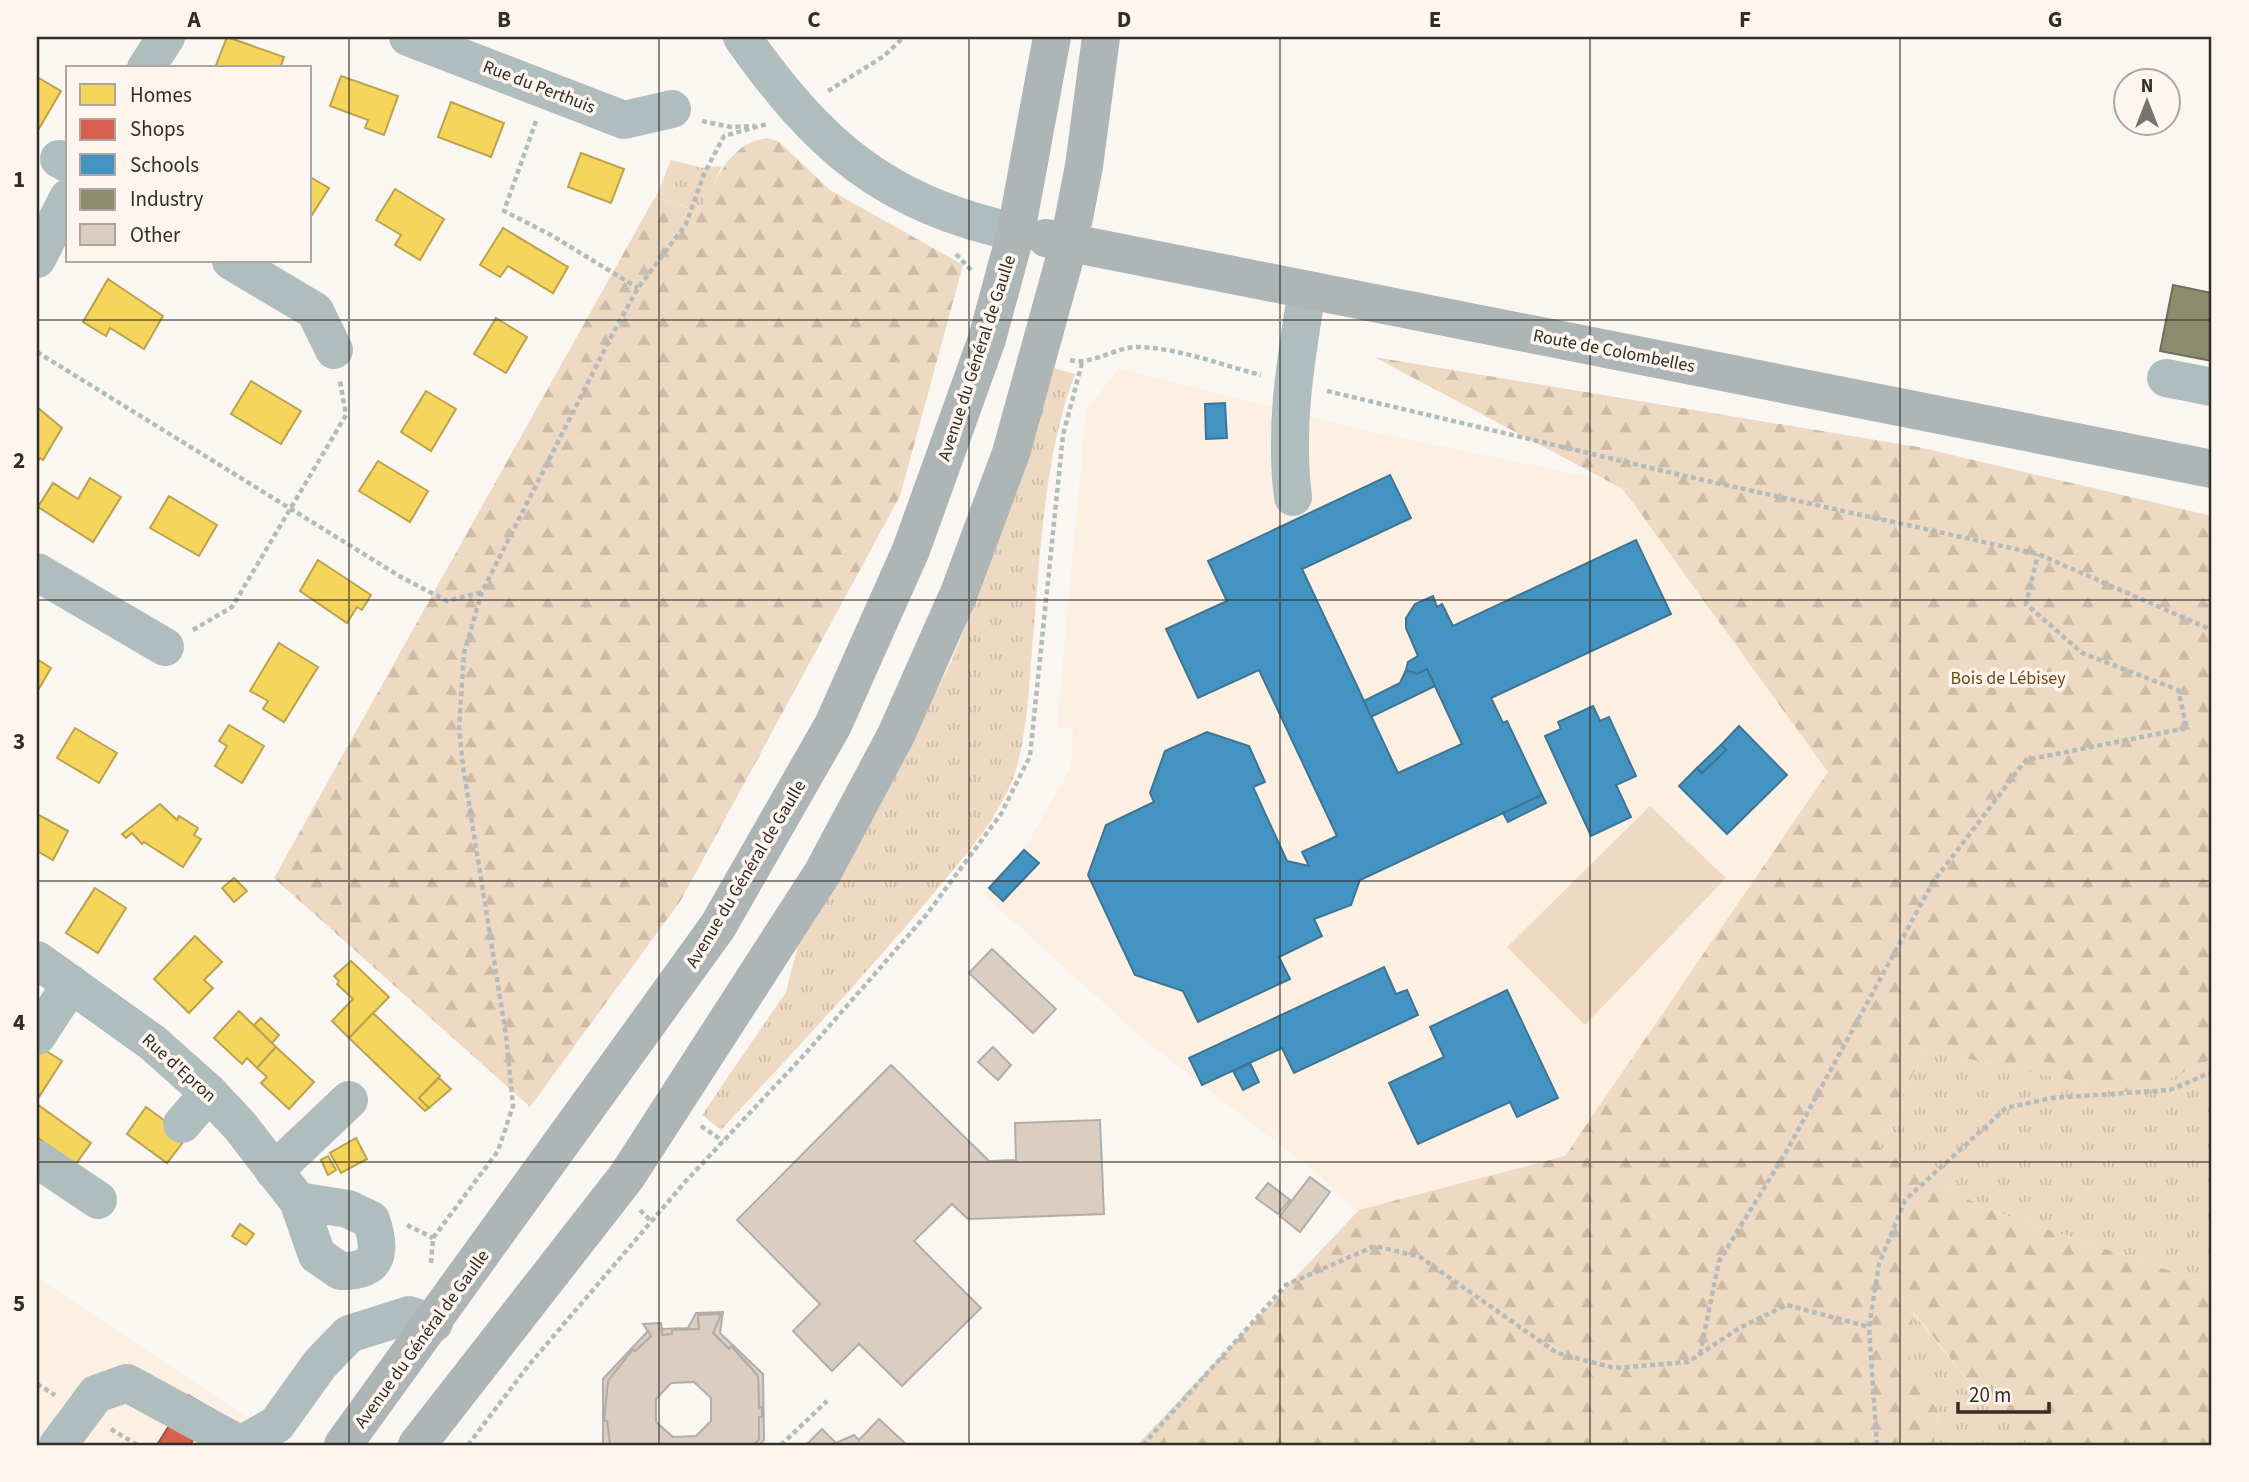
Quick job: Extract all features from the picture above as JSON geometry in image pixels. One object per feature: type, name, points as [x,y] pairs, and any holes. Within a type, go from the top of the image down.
[{"type":"main road","name":"Avenue du Général de Gaulle","points":[[343,1445],[718,926],[807,774],[849,691],[911,550],[984,350],[1016,232],[1052,37]]},
{"type":"main road","points":[[417,1445],[627,1176],[823,872],[896,735],[958,593],[1011,453],[1069,243],[1084,166],[1101,37]]},
{"type":"main road","name":"Route de Colombelles","points":[[1016,232],[2212,470]]},
{"type":"street","points":[[147,66],[166,37]]},
{"type":"street","name":"Rue du Perthuis","points":[[408,37],[624,120],[672,109]]},
{"type":"street","points":[[742,37],[796,109],[829,143],[866,172],[925,205],[979,225],[1016,232]]},
{"type":"street","points":[[37,259],[66,202]]},
{"type":"street","points":[[233,262],[315,311],[334,350]]},
{"type":"street","points":[[1293,496],[1288,459],[1292,383],[1307,290]]},
{"type":"street","points":[[2166,378],[2212,387]]},
{"type":"street","points":[[37,572],[165,647]]},
{"type":"street","name":"Rue d'Epron","points":[[37,960],[153,1043],[209,1093],[240,1126],[298,1201]]},
{"type":"street","points":[[37,1036],[71,984]]},
{"type":"street","points":[[182,1124],[209,1093]]},
{"type":"street","points":[[274,1171],[349,1100]]},
{"type":"street","points":[[37,1158],[98,1200]]},
{"type":"street","points":[[58,1445],[96,1394],[127,1383],[241,1445],[270,1438],[320,1364],[349,1334],[409,1315],[433,1323]]},
{"type":"path","points":[[822,94],[884,56],[904,37]]},
{"type":"path","points":[[547,91],[504,211],[551,235],[638,288]]},
{"type":"path","points":[[672,109],[709,124],[731,127],[765,125]]},
{"type":"path","points":[[453,1212],[498,1151],[513,1106],[506,1035],[476,858],[459,728],[464,653],[482,592],[638,288],[686,224],[704,174],[724,136],[771,122]]},
{"type":"path","points":[[468,1445],[528,1366],[652,1222],[928,914],[1001,814],[1030,756],[1063,435],[1082,363],[1115,349],[1137,347],[1168,350],[1292,383],[1685,476],[2038,554],[2212,630]]},
{"type":"path","points":[[165,647],[232,607],[346,415],[334,350]]},
{"type":"path","points":[[37,352],[293,508],[401,578],[447,601],[482,592]]},
{"type":"path","points":[[1700,1354],[1719,1261],[1786,1154],[1933,882],[2026,760],[2187,728],[2178,690],[2082,653],[2026,604],[2038,554]]},
{"type":"path","points":[[1878,1445],[1869,1327],[1879,1264],[1905,1200],[2006,1108],[2052,1098],[2170,1090],[2212,1072]]},
{"type":"path","points":[[698,1124],[723,1141]]},
{"type":"path","points":[[637,1208],[652,1222]]},
{"type":"path","points":[[1143,1445],[1286,1284],[1375,1246],[1420,1256],[1557,1353],[1614,1368],[1688,1362],[1741,1327],[1787,1306],[1869,1327]]},
{"type":"path","points":[[781,1445],[827,1401]]},
{"type":"shaded area","points":[[1119,368],[1368,431],[1913,544],[1998,571],[1521,1372],[1319,1175],[1149,1044],[983,894],[1024,850],[1071,767],[1073,729],[1057,727],[1086,411]]},
{"type":"shaded area","points":[[37,1277],[259,1425],[297,1445],[37,1445]]},
{"type":"green space","points":[[768,138],[779,142],[830,190],[963,265],[900,496],[681,900],[530,1107],[274,878],[655,197],[700,212],[718,176],[734,155],[755,141]]},
{"type":"green space","points":[[671,160],[703,168],[722,166],[701,212],[656,197]]},
{"type":"green space","name":"Bois de Lébisey","points":[[1374,357],[1918,447],[2212,516],[2212,1059],[2137,1094],[1925,1050],[1878,1146],[1982,1207],[2212,1285],[2212,1445],[2045,1445],[1993,1411],[1913,1312],[1910,1365],[1938,1412],[1934,1445],[1137,1445],[1359,1210],[1565,1156],[1828,772],[1623,489]]},
{"type":"green space","points":[[1054,368],[1075,374],[1064,406],[1049,475],[1029,694],[1020,752],[1011,783],[982,834],[908,924],[721,1130],[702,1115],[786,992],[798,945],[845,871],[953,658],[1025,469]]},
{"type":"green space","points":[[1650,806],[1726,878],[1585,1025],[1507,947]]},
{"type":"green space","points":[[1925,1050],[2137,1094],[2212,1059],[2212,1285],[1982,1207],[1878,1146]]},
{"type":"green space","points":[[1912,1312],[1993,1411],[2045,1445],[1934,1445],[1938,1412],[1910,1365]]},
{"type":"building: Homes","points":[[227,37],[284,57],[281,66],[216,66]]},
{"type":"building: Homes","points":[[341,76],[398,96],[384,135],[365,128],[368,120],[330,106]]},
{"type":"building: Homes","points":[[37,77],[61,91],[37,132]]},
{"type":"building: Homes","points":[[451,102],[504,123],[491,157],[438,137]]},
{"type":"building: Homes","points":[[581,153],[624,169],[611,203],[568,187]]},
{"type":"building: Homes","points":[[312,178],[329,188],[312,215]]},
{"type":"building: Homes","points":[[395,189],[444,219],[420,260],[395,245],[401,235],[376,220]]},
{"type":"building: Homes","points":[[503,228],[568,267],[553,293],[508,266],[500,277],[480,265]]},
{"type":"building: Homes","points":[[108,279],[163,316],[144,349],[110,328],[106,336],[83,322]]},
{"type":"building: Homes","points":[[496,318],[527,337],[506,373],[474,354]]},
{"type":"building: Homes","points":[[251,381],[301,411],[281,444],[231,414]]},
{"type":"building: Homes","points":[[426,391],[456,409],[431,451],[401,432]]},
{"type":"building: Homes","points":[[37,407],[62,428],[43,460],[40,458],[37,463]]},
{"type":"building: Homes","points":[[378,461],[428,491],[410,522],[359,491]]},
{"type":"building: Homes","points":[[90,478],[121,497],[93,542],[38,507],[53,483],[78,499]]},
{"type":"building: Homes","points":[[169,496],[217,525],[199,556],[150,528]]},
{"type":"building: Homes","points":[[318,560],[371,595],[362,610],[357,607],[347,623],[300,591]]},
{"type":"building: Homes","points":[[279,643],[318,667],[284,722],[263,709],[268,701],[250,691]]},
{"type":"building: Homes","points":[[37,659],[51,668],[37,692]]},
{"type":"building: Homes","points":[[229,725],[264,746],[242,783],[215,766],[227,746],[219,741]]},
{"type":"building: Homes","points":[[75,728],[117,753],[99,783],[57,758]]},
{"type":"building: Homes","points":[[160,804],[177,820],[179,816],[198,828],[194,835],[201,839],[183,867],[144,842],[142,844],[132,833],[126,838],[122,834]]},
{"type":"building: Homes","points":[[37,814],[68,831],[53,860],[37,851]]},
{"type":"building: Homes","points":[[234,878],[247,891],[234,902],[222,888]]},
{"type":"building: Homes","points":[[95,888],[126,908],[98,953],[66,933]]},
{"type":"building: Homes","points":[[195,936],[222,962],[204,980],[213,988],[189,1013],[154,979]]},
{"type":"building: Homes","points":[[351,961],[389,997],[349,1038],[332,1021],[353,999],[337,984],[339,981],[334,976]]},
{"type":"building: Homes","points":[[239,1011],[276,1047],[257,1068],[247,1058],[242,1064],[214,1038]]},
{"type":"building: Homes","points":[[373,1013],[440,1076],[419,1098],[429,1108],[425,1111],[349,1038]]},
{"type":"building: Homes","points":[[261,1018],[279,1035],[272,1043],[254,1025]]},
{"type":"building: Homes","points":[[40,1047],[62,1061],[37,1100],[37,1051]]},
{"type":"building: Homes","points":[[276,1047],[314,1082],[289,1109],[261,1083],[267,1077],[257,1068]]},
{"type":"building: Homes","points":[[439,1078],[451,1089],[429,1108],[419,1098]]},
{"type":"building: Homes","points":[[37,1104],[91,1143],[75,1165],[37,1137]]},
{"type":"building: Homes","points":[[146,1107],[187,1137],[167,1163],[127,1134]]},
{"type":"building: Homes","points":[[356,1138],[367,1159],[341,1173],[330,1153]]},
{"type":"building: Homes","points":[[328,1156],[336,1170],[328,1175],[321,1160]]},
{"type":"building: Homes","points":[[240,1224],[254,1234],[246,1245],[232,1236]]},
{"type":"building: Shops","points":[[188,1395],[212,1409],[190,1445],[157,1445]]},
{"type":"building: Schools","points":[[1225,403],[1227,438],[1206,439],[1205,404]]},
{"type":"building: Schools","points":[[1390,475],[1411,518],[1302,569],[1398,773],[1462,744],[1427,669],[1417,674],[1406,670],[1408,662],[1418,656],[1406,628],[1406,618],[1415,604],[1433,596],[1437,607],[1442,604],[1453,626],[1636,540],[1671,614],[1491,698],[1503,723],[1507,721],[1542,795],[1360,880],[1351,905],[1314,919],[1322,936],[1279,957],[1290,979],[1198,1022],[1183,991],[1135,975],[1088,875],[1106,825],[1154,802],[1150,793],[1165,751],[1207,732],[1249,746],[1265,782],[1253,787],[1287,861],[1309,866],[1302,852],[1337,836],[1259,670],[1198,698],[1166,629],[1227,601],[1208,561]]},
{"type":"building: Schools","points":[[1427,669],[1435,686],[1371,717],[1364,701],[1400,683],[1406,670],[1417,674]]},
{"type":"building: Schools","points":[[1593,706],[1600,721],[1609,717],[1636,776],[1616,785],[1631,817],[1591,836],[1545,736],[1561,729],[1558,722]]},
{"type":"building: Schools","points":[[1739,726],[1787,775],[1727,834],[1679,786],[1697,768],[1702,773],[1726,750],[1721,745]]},
{"type":"building: Schools","points":[[1721,745],[1726,750],[1702,773],[1697,768]]},
{"type":"building: Schools","points":[[1542,795],[1546,803],[1508,822],[1503,813]]},
{"type":"building: Schools","points":[[1024,850],[1039,863],[1003,901],[989,888]]},
{"type":"building: Schools","points":[[1384,967],[1396,994],[1407,990],[1418,1015],[1294,1073],[1282,1048],[1202,1085],[1189,1058]]},
{"type":"building: Schools","points":[[1507,990],[1558,1098],[1517,1117],[1510,1102],[1418,1144],[1389,1083],[1444,1057],[1430,1027]]},
{"type":"building: Schools","points":[[1250,1063],[1259,1082],[1243,1090],[1233,1071]]},
{"type":"building: Industry","points":[[2173,285],[2212,293],[2212,361],[2160,351]]},
{"type":"building: Other","points":[[992,949],[1056,1009],[1033,1033],[969,973]]},
{"type":"building: Other","points":[[993,1047],[1011,1065],[998,1080],[978,1062]]},
{"type":"building: Other","points":[[891,1065],[989,1161],[1016,1160],[1015,1123],[1100,1120],[1104,1214],[968,1219],[952,1204],[914,1241],[981,1308],[902,1386],[859,1344],[832,1371],[793,1331],[820,1304],[737,1220]]},
{"type":"building: Other","points":[[1310,1177],[1330,1192],[1300,1232],[1280,1216]]},
{"type":"building: Other","points":[[1268,1183],[1290,1200],[1278,1214],[1256,1198]]},
{"type":"building: Other","points":[[723,1312],[720,1333],[763,1374],[764,1440],[760,1445],[753,1445],[759,1439],[759,1417],[762,1417],[762,1407],[759,1408],[758,1376],[731,1346],[729,1349],[713,1333],[721,1314],[698,1315],[699,1329],[672,1330],[672,1334],[662,1335],[662,1329],[688,1328],[696,1313]]},
{"type":"building: Other","points":[[721,1314],[713,1333],[729,1349],[731,1346],[758,1376],[759,1408],[762,1407],[759,1439],[753,1445],[610,1445],[607,1421],[604,1421],[608,1381],[633,1349],[635,1351],[651,1336],[643,1324],[661,1323],[662,1335],[672,1334],[672,1330],[699,1329],[698,1315]],"holes":[[[694,1382],[711,1398],[711,1421],[696,1436],[673,1437],[656,1422],[656,1399],[671,1383]]]},
{"type":"building: Other","points":[[648,1331],[651,1336],[635,1351],[633,1349],[608,1381],[604,1421],[607,1421],[610,1445],[603,1445],[603,1379]]},
{"type":"building: Other","points":[[879,1419],[907,1445],[806,1445],[822,1429],[836,1443],[854,1435],[859,1440]]}]
